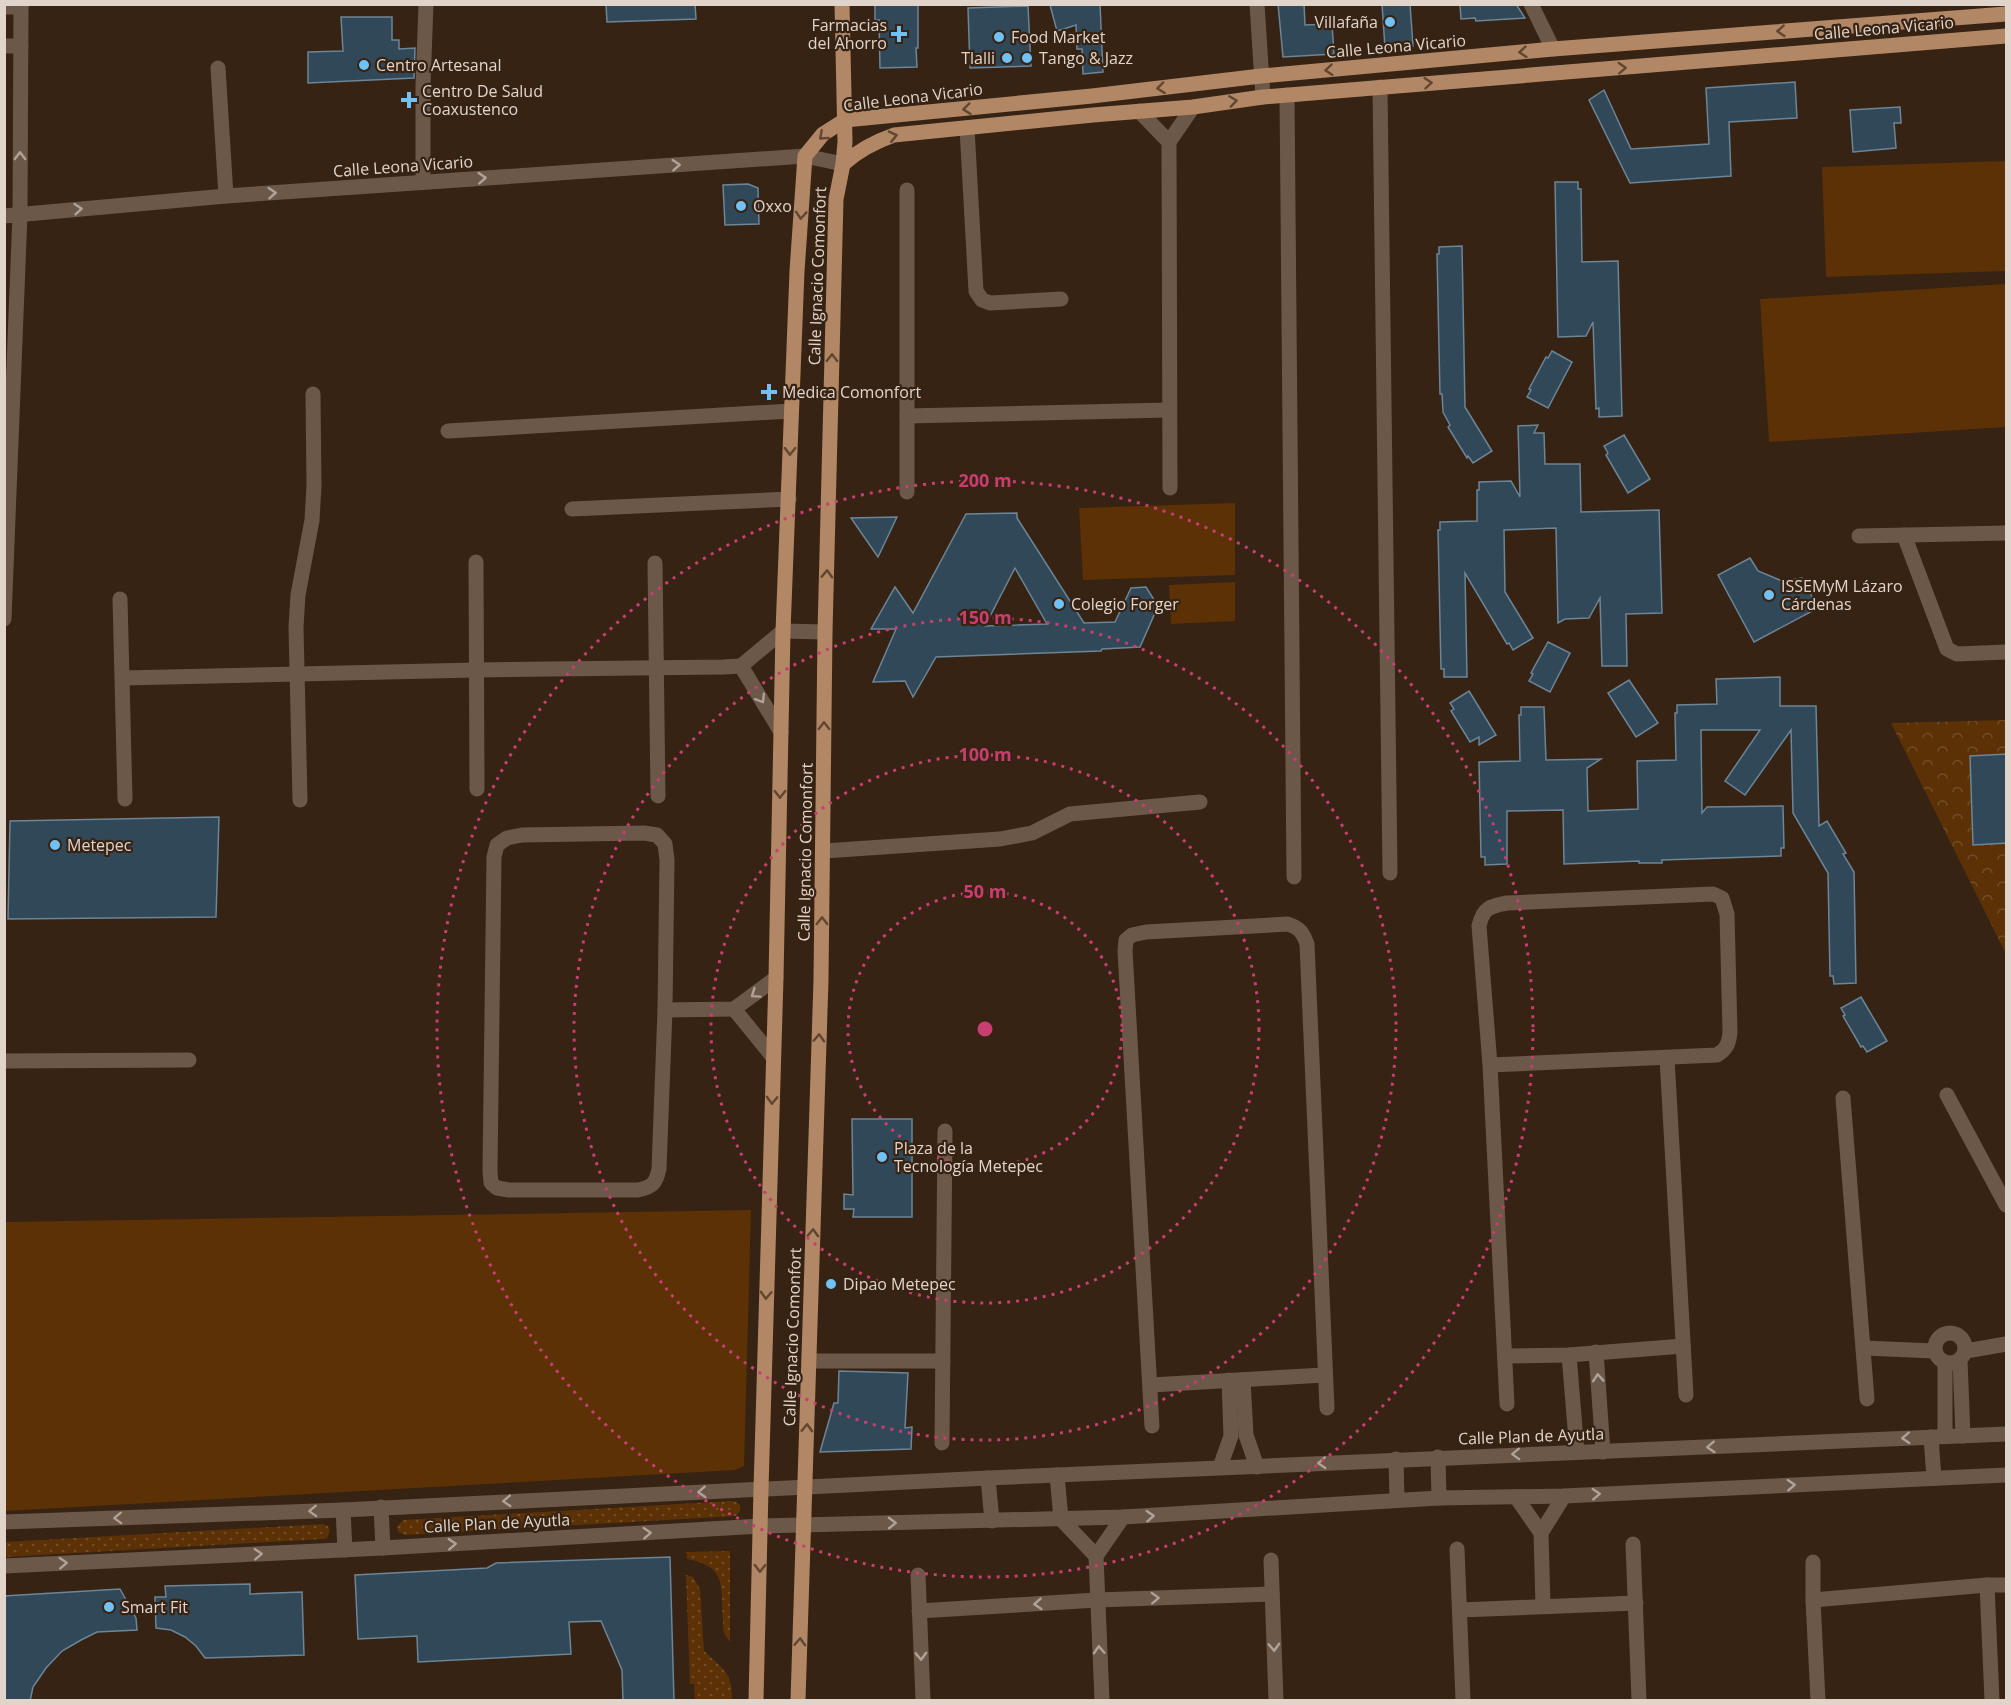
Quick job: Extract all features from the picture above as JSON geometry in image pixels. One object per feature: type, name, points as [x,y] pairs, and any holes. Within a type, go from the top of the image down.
[{"type":"main road","name":"Calle Ignacio Comonfort","points":[[798,1701],[824,852],[825,632],[836,199],[843,164],[845,120],[842,4]]},
{"type":"main road","name":"Calle Leona Vicario","points":[[805,156],[823,134],[845,120],[1092,96],[1261,76],[1553,49],[2007,14]]},
{"type":"main road","points":[[1742,33],[1743,58]]},
{"type":"main road","name":"Calle Leona Vicario","points":[[843,164],[872,142],[894,135],[1193,107],[1263,97],[2007,36]]},
{"type":"main road","points":[[1092,96],[1093,115]]},
{"type":"main road","name":"Calle Ignacio Comonfort","points":[[756,1701],[783,631],[797,271],[805,156]]},
{"type":"street","points":[[423,183],[426,4]]},
{"type":"street","points":[[1257,4],[1263,97]]},
{"type":"street","points":[[1531,4],[1553,49]]},
{"type":"street","points":[[4,7],[21,6],[12,215],[4,619]]},
{"type":"street","points":[[4,46],[21,46]]},
{"type":"street","points":[[218,68],[226,196]]},
{"type":"street","points":[[1380,87],[1390,873]]},
{"type":"street","points":[[1287,95],[1294,877]]},
{"type":"street","points":[[1170,488],[1169,142],[1193,107]]},
{"type":"street","points":[[1139,111],[1169,142]]},
{"type":"street","points":[[967,128],[976,291],[981,300],[990,303],[1060,299]]},
{"type":"street","name":"Calle Leona Vicario","points":[[12,215],[226,196],[805,156],[843,164]]},
{"type":"street","points":[[906,492],[907,190]]},
{"type":"street","points":[[300,800],[295,674],[296,627],[298,595],[312,520],[313,394]]},
{"type":"street","points":[[907,416],[1169,410]]},
{"type":"street","points":[[448,430],[791,411]]},
{"type":"street","points":[[572,509],[789,499]]},
{"type":"street","points":[[1859,536],[2007,533]]},
{"type":"street","points":[[1904,535],[1947,649],[1957,654],[2007,652]]},
{"type":"street","points":[[476,562],[477,789]]},
{"type":"street","points":[[655,563],[658,796]]},
{"type":"street","points":[[120,599],[126,799]]},
{"type":"street","points":[[123,678],[741,666],[783,631],[825,632]]},
{"type":"street","points":[[741,666],[781,732]]},
{"type":"street","points":[[824,852],[1000,839],[1032,833],[1071,814],[1200,802]]},
{"type":"street","points":[[644,833],[657,835],[665,844],[667,860],[665,1010],[659,1169],[656,1181],[651,1188],[638,1190],[509,1190],[497,1188],[491,1183],[494,857],[497,845],[507,838],[522,835],[644,833]]},
{"type":"street","points":[[1490,1065],[1717,1056],[1724,1051],[1730,1032],[1727,914],[1722,898],[1713,894],[1507,903],[1491,906],[1482,914],[1479,926],[1490,1065],[1507,1404]]},
{"type":"street","points":[[1152,1426],[1126,963],[1126,940],[1132,935],[1146,932],[1288,924],[1298,927],[1304,934],[1307,944],[1327,1408]]},
{"type":"street","points":[[665,1010],[734,1009],[776,978]]},
{"type":"street","points":[[734,1009],[773,1057]]},
{"type":"street","points":[[1667,1058],[1686,1395]]},
{"type":"street","points":[[4,1061],[189,1060]]},
{"type":"street","points":[[1947,1095],[2007,1205]]},
{"type":"street","points":[[1843,1098],[1867,1399]]},
{"type":"street","points":[[942,1443],[945,1131]]},
{"type":"street","points":[[1864,1348],[1951,1356],[2007,1344]]},
{"type":"street","points":[[1506,1356],[1569,1355],[1683,1346]]},
{"type":"street","points":[[1596,1352],[1602,1452]]},
{"type":"street","points":[[1569,1355],[1577,1452]]},
{"type":"street","points":[[1951,1356],[1963,1436]]},
{"type":"street","points":[[1934,1478],[1938,1436],[1951,1356]]},
{"type":"street","points":[[809,1361],[943,1360]]},
{"type":"street","points":[[1150,1385],[1324,1375]]},
{"type":"street","points":[[1236,1380],[1238,1435],[1257,1467]]},
{"type":"street","name":"Calle Plan de Ayutla","points":[[4,1522],[343,1510],[1438,1457],[2007,1434]]},
{"type":"street","points":[[1220,1467],[1238,1435]]},
{"type":"street","name":"Calle Plan de Ayutla","points":[[1438,1457],[1439,1498]]},
{"type":"street","points":[[1396,1459],[1396,1500]]},
{"type":"street","points":[[1057,1475],[1061,1519],[1096,1556]]},
{"type":"street","name":"Calle Plan de Ayutla","points":[[4,1566],[383,1548],[761,1526],[1123,1517],[1396,1500],[1564,1496],[2007,1475]]},
{"type":"street","points":[[988,1478],[992,1521]]},
{"type":"street","points":[[1541,1533],[1564,1496]]},
{"type":"street","points":[[1516,1497],[1541,1533],[1543,1606]]},
{"type":"street","points":[[381,1507],[383,1548]]},
{"type":"street","points":[[343,1510],[345,1550]]},
{"type":"street","points":[[1102,1701],[1096,1556],[1123,1517]]},
{"type":"street","points":[[1633,1544],[1639,1701]]},
{"type":"street","points":[[1457,1549],[1463,1701]]},
{"type":"street","points":[[1271,1560],[1276,1701]]},
{"type":"street","points":[[1813,1562],[1818,1701]]},
{"type":"street","points":[[918,1575],[923,1701]]},
{"type":"street","points":[[1987,1585],[1992,1701]]},
{"type":"street","points":[[1813,1600],[2007,1585]]},
{"type":"street","points":[[919,1611],[1097,1600],[1272,1594]]},
{"type":"street","points":[[1460,1610],[1636,1603]]},
{"type":"green space","points":[[2006,161],[2006,271],[1826,277],[1822,167]]},
{"type":"green space","points":[[2006,284],[2006,427],[1769,442],[1760,299]]},
{"type":"green space","points":[[1235,503],[1235,575],[1083,580],[1079,508]]},
{"type":"green space","points":[[1235,582],[1235,621],[1171,624],[1169,585]]},
{"type":"green space","points":[[2006,720],[2006,954],[1891,723]]},
{"type":"green space","points":[[751,1210],[744,1466],[735,1470],[5,1511],[5,1222]]},
{"type":"green space","points":[[731,1501],[740,1505],[740,1511],[736,1516],[405,1535],[398,1532],[397,1527],[403,1520]]},
{"type":"green space","points":[[323,1524],[328,1526],[330,1531],[327,1538],[323,1539],[5,1557],[5,1542]]},
{"type":"green space","points":[[730,1551],[730,1641],[723,1629],[719,1579],[709,1567],[687,1559],[686,1552]]},
{"type":"green space","points":[[686,1575],[693,1577],[700,1589],[704,1651],[728,1677],[731,1683],[732,1700],[695,1700],[694,1684],[690,1684]]},
{"type":"building","points":[[606,4],[695,4],[696,19],[607,22]]},
{"type":"building","name":"Farmacias del Ahorro","points":[[875,4],[918,4],[917,67],[880,68],[879,20],[875,20]]},
{"type":"building","points":[[1100,4],[1103,72],[1083,74],[1082,49],[1077,49],[1076,25],[1057,31],[1050,5]]},
{"type":"building","points":[[1278,4],[1304,4],[1305,25],[1332,24],[1334,54],[1283,57]]},
{"type":"building","points":[[1382,4],[1410,4],[1413,46],[1385,48]]},
{"type":"building","points":[[1460,4],[1516,4],[1525,18],[1476,21],[1475,18],[1461,19]]},
{"type":"building","name":"Food Market","points":[[1028,6],[1031,66],[970,68],[968,8]]},
{"type":"building","name":"Centro Artesanal","points":[[341,17],[392,17],[392,40],[399,40],[399,49],[415,48],[414,78],[308,83],[308,52],[343,51]]},
{"type":"building","points":[[1795,82],[1797,118],[1729,122],[1731,176],[1630,183],[1589,100],[1604,90],[1631,149],[1709,144],[1706,88]]},
{"type":"building","points":[[1900,107],[1901,123],[1894,123],[1896,148],[1853,152],[1850,110]]},
{"type":"building","points":[[1555,182],[1578,182],[1578,189],[1581,189],[1582,262],[1618,261],[1622,416],[1599,417],[1599,408],[1596,409],[1593,322],[1586,336],[1558,337]]},
{"type":"building","name":"Oxxo","points":[[748,184],[758,188],[759,224],[725,225],[723,185]]},
{"type":"building","points":[[1462,246],[1465,407],[1492,451],[1473,463],[1468,456],[1467,458],[1448,427],[1450,425],[1443,412],[1442,394],[1440,394],[1437,254],[1439,254],[1439,247]]},
{"type":"building","points":[[1552,351],[1572,362],[1548,408],[1527,397],[1546,357],[1548,358]]},
{"type":"building","points":[[1538,425],[1534,433],[1544,433],[1545,464],[1580,464],[1581,512],[1659,510],[1662,613],[1626,614],[1627,666],[1602,666],[1600,598],[1589,618],[1565,619],[1558,623],[1556,528],[1504,530],[1505,592],[1533,638],[1513,650],[1509,643],[1507,644],[1465,573],[1467,677],[1444,677],[1444,669],[1441,669],[1438,530],[1440,530],[1440,522],[1477,521],[1479,482],[1511,481],[1520,497],[1518,426]]},
{"type":"building","points":[[1624,435],[1650,479],[1628,493],[1606,455],[1608,453],[1604,446]]},
{"type":"building","points":[[1017,513],[1017,518],[1084,623],[1115,622],[1131,588],[1146,587],[1158,606],[1140,647],[1102,649],[1101,651],[936,657],[913,697],[905,681],[873,682],[896,629],[871,629],[895,587],[913,613],[966,514]],"holes":[[[1015,568],[1047,624],[985,626]]]},
{"type":"building","points":[[897,517],[878,557],[851,518]]},
{"type":"building","name":"ISSEMyM Lázaro Cárdenas","points":[[1750,558],[1758,571],[1782,581],[1802,578],[1818,608],[1754,642],[1718,575]]},
{"type":"building","points":[[1548,642],[1570,653],[1550,692],[1529,681]]},
{"type":"building","points":[[1780,677],[1780,706],[1816,706],[1819,826],[1827,821],[1846,853],[1843,854],[1854,872],[1856,983],[1834,984],[1833,976],[1830,976],[1828,873],[1793,813],[1791,730],[1745,795],[1725,781],[1760,730],[1701,730],[1702,813],[1707,807],[1783,806],[1784,848],[1781,848],[1781,856],[1662,860],[1662,863],[1639,863],[1639,861],[1564,864],[1563,810],[1507,811],[1507,864],[1485,865],[1485,857],[1481,857],[1479,762],[1520,761],[1519,715],[1521,715],[1521,707],[1544,707],[1546,760],[1601,759],[1587,768],[1588,811],[1638,809],[1637,761],[1676,760],[1675,713],[1677,713],[1677,705],[1717,704],[1716,679]]},
{"type":"building","points":[[1629,680],[1658,723],[1636,737],[1608,693]]},
{"type":"building","points":[[1469,691],[1496,735],[1479,745],[1479,737],[1470,742],[1451,711],[1454,709],[1450,703]]},
{"type":"building","points":[[2007,754],[2007,843],[1973,845],[1970,756]]},
{"type":"building","points":[[219,817],[216,917],[8,919],[10,821]]},
{"type":"building","points":[[1861,997],[1887,1041],[1867,1052],[1863,1046],[1861,1047],[1843,1016],[1845,1015],[1841,1008]]},
{"type":"building","name":"Plaza de la Tecnología Metepec","points":[[852,1119],[912,1119],[912,1217],[853,1217],[854,1209],[844,1209],[844,1194],[853,1195]]},
{"type":"building","points":[[839,1371],[908,1373],[905,1428],[912,1427],[911,1449],[820,1452],[834,1403],[838,1403]]},
{"type":"building","points":[[670,1557],[674,1701],[623,1701],[622,1670],[601,1621],[569,1622],[571,1654],[418,1662],[417,1636],[358,1639],[355,1575],[487,1568],[496,1563]]},
{"type":"building","points":[[250,1584],[250,1594],[302,1592],[304,1655],[205,1658],[185,1637],[171,1630],[156,1628],[155,1597],[166,1597],[165,1586]]},
{"type":"building","points":[[120,1589],[136,1618],[137,1630],[97,1632],[81,1640],[62,1651],[46,1668],[33,1687],[30,1701],[4,1701],[4,1596]]},
{"type":"place","name":"Villafaña","points":[[1390,22]]},
{"type":"place","name":"Farmacias del Ahorro","points":[[899,34]]},
{"type":"place","name":"Food Market","points":[[999,37]]},
{"type":"place","name":"Tlalli","points":[[1007,58]]},
{"type":"place","name":"Tango & Jazz","points":[[1027,58]]},
{"type":"place","name":"Centro Artesanal","points":[[364,65]]},
{"type":"place","name":"Centro De Salud Coaxustenco","points":[[409,100]]},
{"type":"place","name":"Oxxo","points":[[741,206]]},
{"type":"place","name":"Medica Comonfort","points":[[769,392]]},
{"type":"place","name":"ISSEMyM Lázaro Cárdenas","points":[[1769,595]]},
{"type":"place","name":"Colegio Forger","points":[[1059,604]]},
{"type":"place","name":"Metepec","points":[[55,845]]},
{"type":"place","name":"Plaza de la Tecnología Metepec","points":[[882,1157]]},
{"type":"place","name":"Dipao Metepec","points":[[831,1284]]},
{"type":"place","name":"Smart Fit","points":[[109,1607]]}]
